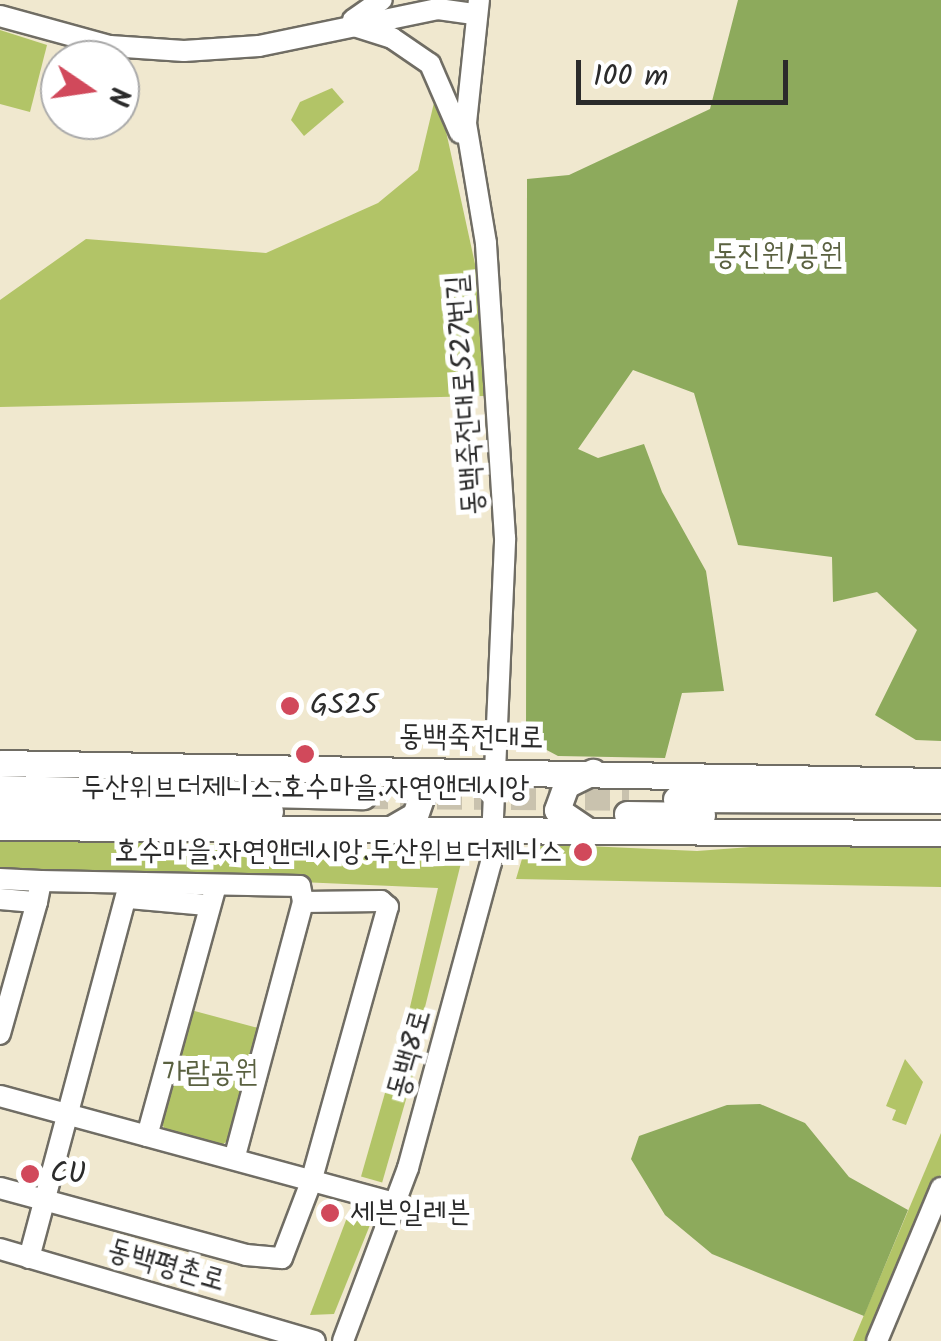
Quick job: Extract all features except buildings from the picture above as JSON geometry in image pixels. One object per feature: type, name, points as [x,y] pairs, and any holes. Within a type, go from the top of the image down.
[{"type":"main road","name":"동백죽전대로","points":[[0,764],[495,774],[597,770],[941,781]]},
{"type":"main road","points":[[383,769],[422,795],[415,815],[389,830]]},
{"type":"main road","points":[[594,833],[559,817],[557,810],[566,786],[597,770]]},
{"type":"main road","points":[[0,788],[362,804],[0,806]]},
{"type":"main road","points":[[941,800],[628,806],[941,818]]},
{"type":"main road","points":[[0,827],[941,833]]},
{"type":"street","points":[[348,24],[382,0]]},
{"type":"street","name":"동백죽전대로527번길","points":[[0,16],[110,46],[184,51],[260,46],[348,24],[438,8],[476,7],[470,169],[486,244],[505,538],[495,774]]},
{"type":"street","points":[[348,24],[392,38],[430,64],[452,101],[470,169]]},
{"type":"street","name":"동백8로","points":[[343,1341],[396,1204],[472,948],[494,832],[495,774]]},
{"type":"street","points":[[0,879],[39,892]]},
{"type":"street","points":[[147,1136],[216,885]]},
{"type":"street","points":[[0,899],[39,892],[300,886],[303,902],[234,1159]]},
{"type":"street","points":[[129,891],[208,905]]},
{"type":"street","points":[[29,1258],[71,1116],[129,891]]},
{"type":"street","points":[[0,1034],[39,892]]},
{"type":"street","points":[[0,1188],[268,1260],[282,1258],[311,1182],[388,907],[381,900],[303,902]]},
{"type":"street","points":[[0,1096],[396,1204]]},
{"type":"street","points":[[877,1341],[941,1188]]},
{"type":"street","name":"동백평촌로","points":[[0,1249],[315,1341]]},
{"type":"green space","name":"동진원1공원","points":[[738,0],[941,0],[941,741],[916,740],[875,715],[917,630],[877,592],[833,602],[832,557],[738,545],[694,393],[633,370],[578,449],[598,458],[644,444],[662,492],[706,571],[724,691],[682,693],[665,758],[558,756],[526,739],[527,179],[569,175],[710,109]]},
{"type":"green space","points":[[0,30],[40,43],[40,73],[30,112],[0,104]]},
{"type":"green space","points":[[332,88],[344,102],[304,136],[291,120],[300,102]]},
{"type":"green space","points":[[437,90],[477,273],[484,396],[0,407],[0,300],[86,239],[266,253],[378,203],[418,170]]},
{"type":"green space","points":[[0,838],[452,851],[461,863],[412,1059],[398,1058],[438,888],[0,869]]},
{"type":"green space","points":[[819,842],[941,843],[941,887],[516,879],[524,852],[542,844],[697,851]]},
{"type":"green space","name":"가람공원","points":[[187,1009],[262,1029],[232,1138],[219,1147],[166,1132],[159,1117]]},
{"type":"green space","points":[[905,1059],[923,1082],[906,1125],[892,1120],[896,1110],[886,1106]]},
{"type":"green space","points":[[393,1065],[414,1071],[382,1183],[361,1177]]},
{"type":"green space","points":[[760,1104],[805,1123],[849,1177],[908,1210],[864,1316],[712,1254],[665,1215],[631,1159],[639,1136],[727,1105]]},
{"type":"green space","points":[[941,1133],[941,1174],[872,1341],[853,1341]]},
{"type":"green space","points":[[351,1207],[367,1210],[372,1220],[334,1314],[310,1315]]},
{"type":"tunnel","points":[[363,796],[629,798]]},
{"type":"place","name":"GS25","points":[[290,706]]},
{"type":"place","name":"두산위브더제니스.호수마을.자연앤데시앙","points":[[305,754]]},
{"type":"place","name":"호수마을.자연앤데시앙.두산위브더제니스","points":[[583,852]]},
{"type":"place","name":"CU","points":[[30,1174]]},
{"type":"place","name":"세븐일레븐","points":[[330,1213]]}]
